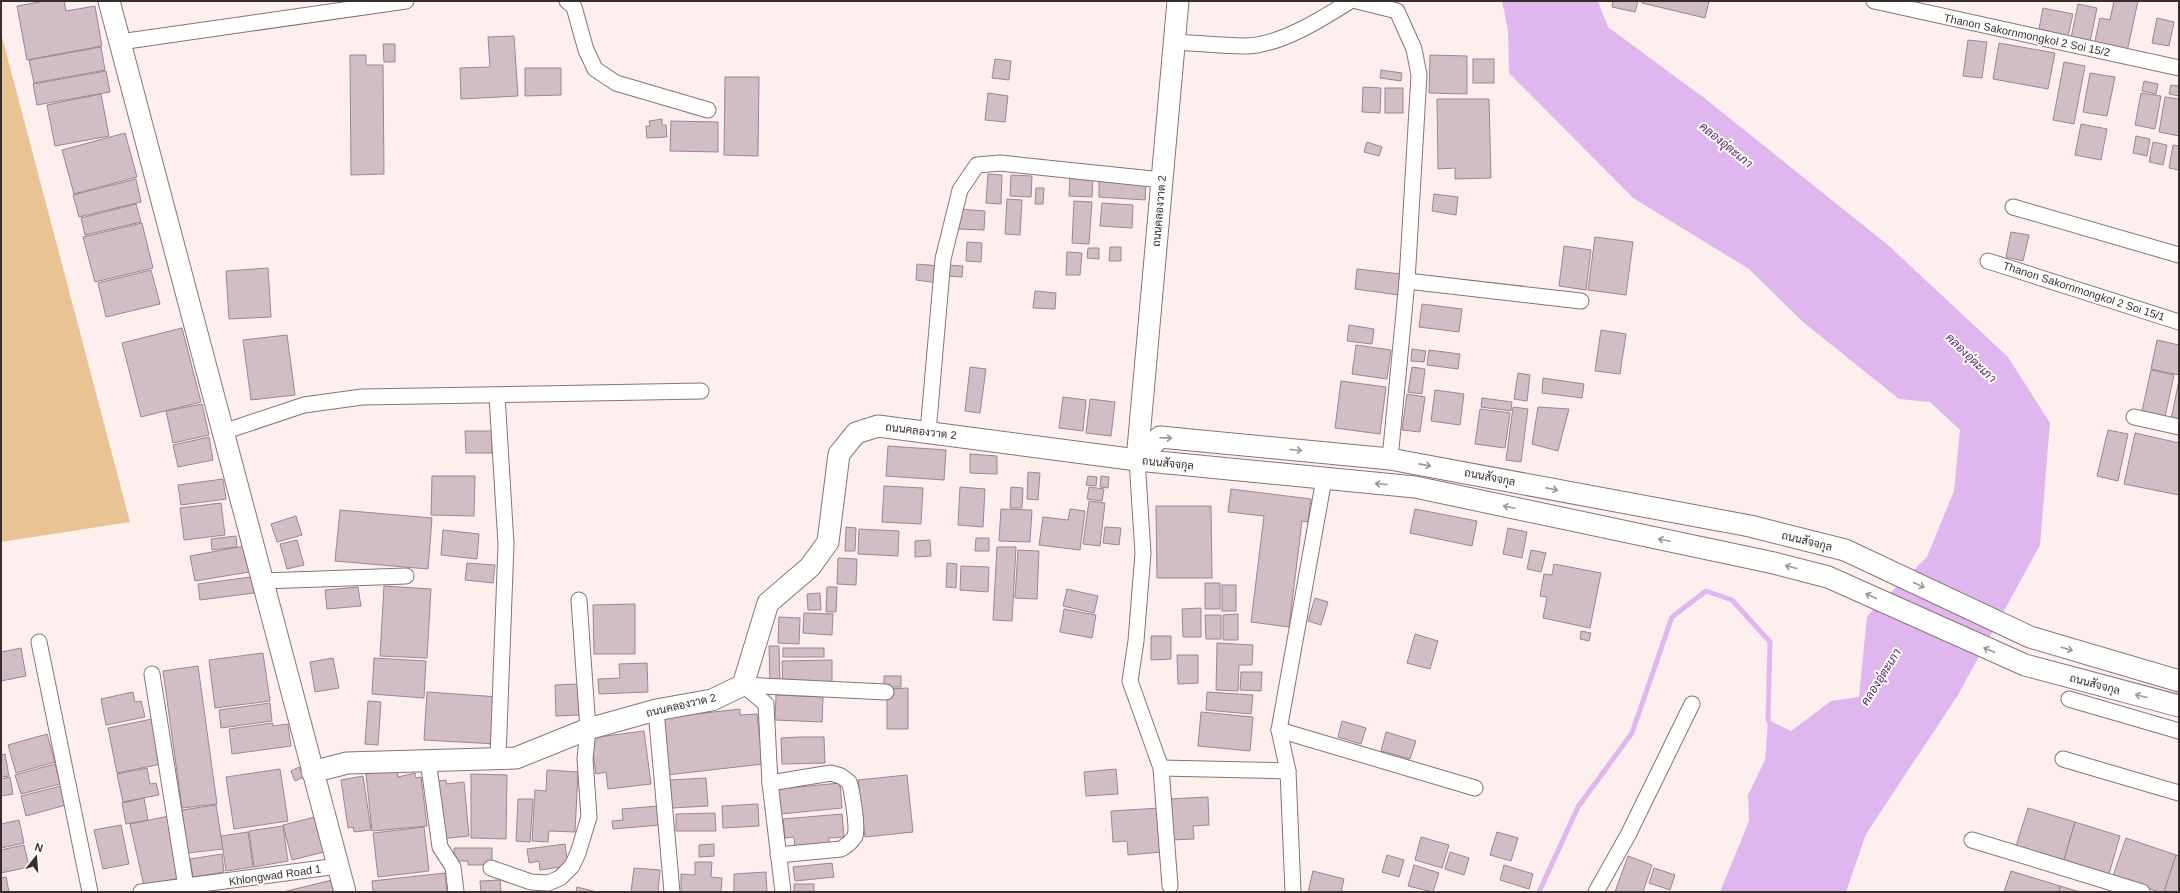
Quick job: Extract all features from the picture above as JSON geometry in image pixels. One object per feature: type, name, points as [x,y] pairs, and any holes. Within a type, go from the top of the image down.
[{"type":"street","points":[[109,1],[345,892]]},
{"type":"street","points":[[120,42],[406,1]]},
{"type":"street","points":[[567,1],[574,7],[586,50],[595,69],[616,83],[708,110]]},
{"type":"street","name":"ถนนคลองวาด 2","points":[[312,772],[347,763],[516,758],[588,730],[656,710],[712,700],[743,685],[768,602],[810,567],[828,542],[839,454],[856,433],[878,426],[1137,460],[1178,1]]},
{"type":"street","points":[[1175,42],[1246,46],[1275,39],[1312,25],[1350,1]]},
{"type":"street","points":[[1357,1],[1397,11],[1414,49],[1419,74],[1407,281],[1390,459]]},
{"type":"street","name":"Thanon Sakornmongkol 2 Soi 15/2","points":[[1874,1],[2179,68]]},
{"type":"street","points":[[928,432],[943,258],[960,190],[977,165],[1000,163],[1162,180]]},
{"type":"street","points":[[2013,207],[2179,255]]},
{"type":"street","name":"Thanon Sakornmongkol 2 Soi 15/1","points":[[1988,261],[2179,322]]},
{"type":"street","points":[[1407,281],[1581,301]]},
{"type":"street","points":[[223,432],[304,405],[362,397],[497,396],[701,391]]},
{"type":"street","points":[[497,396],[506,544],[498,758]]},
{"type":"street","points":[[2134,417],[2179,427]]},
{"type":"street","name":"ถนนสัจจกุล","points":[[1137,460],[1160,437],[1390,459],[1750,526],[1845,550],[2030,637],[2179,681]]},
{"type":"street","points":[[1137,460],[1143,553],[1136,641],[1130,681],[1161,768],[1170,886]]},
{"type":"street","name":"ถนนสัจจกุล","points":[[1137,460],[1415,487],[1766,561],[1828,577],[2025,665],[2179,706]]},
{"type":"street","points":[[1293,892],[1288,771],[1279,730],[1324,479]]},
{"type":"street","points":[[262,581],[406,576]]},
{"type":"street","points":[[491,868],[531,882],[548,883],[560,878],[572,866],[589,817],[585,759],[588,730],[579,600]]},
{"type":"street","points":[[39,642],[90,892]]},
{"type":"street","points":[[152,674],[186,887]]},
{"type":"street","points":[[743,685],[886,692]]},
{"type":"street","points":[[743,685],[766,704],[770,782],[783,892]]},
{"type":"street","points":[[2069,699],[2179,731]]},
{"type":"street","points":[[1596,892],[1628,835],[1692,704]]},
{"type":"street","points":[[656,710],[672,892]]},
{"type":"street","points":[[1279,730],[1475,788]]},
{"type":"street","points":[[2063,759],[2179,793]]},
{"type":"street","points":[[428,760],[440,847],[453,867],[456,892]]},
{"type":"street","points":[[1161,768],[1288,771]]},
{"type":"street","points":[[770,782],[831,773],[840,776],[849,782],[852,792],[856,835],[850,844],[841,849],[778,855]]},
{"type":"street","points":[[1972,840],[2142,892]]},
{"type":"street","name":"Khlongwad Road 1","points":[[141,892],[338,866]]},
{"type":"shaded area","points":[[1,33],[130,522],[1,542]]},
{"type":"water","name":"คลองอุ่ตะเภา","points":[[1502,1],[1598,1],[1608,27],[1703,97],[1888,245],[2008,357],[2050,423],[2040,545],[1958,695],[1866,834],[1846,892],[1720,892],[1749,821],[1748,795],[1765,760],[1768,720],[1791,731],[1831,701],[1859,697],[1867,616],[1927,557],[1954,491],[1960,430],[1930,402],[1899,399],[1803,322],[1749,269],[1633,198],[1509,73],[1508,30]]},
{"type":"building","points":[[45,1],[64,1],[66,11],[95,6],[102,46],[27,60],[17,6]]},
{"type":"building","points":[[1613,1],[1638,1],[1635,12],[1612,7]]},
{"type":"building","points":[[1642,1],[1709,1],[1705,18],[1642,3]]},
{"type":"building","points":[[2114,1],[2138,1],[2127,52],[2094,45],[2100,18],[2110,20]]},
{"type":"building","points":[[2078,4],[2097,8],[2090,42],[2071,38]]},
{"type":"building","points":[[2043,8],[2073,14],[2068,36],[2039,29]]},
{"type":"building","points":[[2157,18],[2174,22],[2169,46],[2152,43]]},
{"type":"building","points":[[514,36],[518,96],[461,99],[460,68],[490,67],[488,37]]},
{"type":"building","points":[[1968,40],[1987,42],[1982,78],[1963,76]]},
{"type":"building","points":[[1999,43],[2055,53],[2048,89],[1993,79]]},
{"type":"building","points":[[383,44],[395,44],[395,62],[384,62]]},
{"type":"building","points":[[101,47],[105,70],[34,83],[29,60]]},
{"type":"building","points":[[350,55],[366,55],[366,65],[383,65],[384,174],[351,175]]},
{"type":"building","points":[[1430,55],[1467,56],[1467,94],[1429,93]]},
{"type":"building","points":[[995,59],[1011,61],[1009,80],[992,78]]},
{"type":"building","points":[[1473,59],[1494,59],[1494,83],[1473,83]]},
{"type":"building","points":[[2064,62],[2085,66],[2074,124],[2053,120]]},
{"type":"building","points":[[525,68],[561,68],[561,95],[525,96]]},
{"type":"building","points":[[1381,70],[1402,73],[1401,81],[1380,78]]},
{"type":"building","points":[[106,71],[110,92],[37,105],[33,84]]},
{"type":"building","points":[[2090,73],[2115,77],[2107,116],[2083,112]]},
{"type":"building","points":[[725,77],[759,77],[758,156],[724,155]]},
{"type":"building","points":[[2144,81],[2158,84],[2156,94],[2142,91]]},
{"type":"building","points":[[2171,85],[2179,86],[2179,96],[2169,94]]},
{"type":"building","points":[[1363,87],[1381,88],[1380,113],[1362,112]]},
{"type":"building","points":[[1385,88],[1403,88],[1403,113],[1385,113]]},
{"type":"building","points":[[988,93],[1008,96],[1005,122],[985,120]]},
{"type":"building","points":[[2141,93],[2161,96],[2155,129],[2135,125]]},
{"type":"building","points":[[101,94],[109,136],[55,146],[47,105]]},
{"type":"building","points":[[2165,97],[2179,99],[2179,136],[2159,132]]},
{"type":"building","points":[[1437,99],[1489,99],[1491,178],[1455,179],[1455,168],[1438,169]]},
{"type":"building","points":[[662,119],[662,125],[666,125],[667,137],[647,138],[646,126],[650,126],[649,121]]},
{"type":"building","points":[[671,121],[718,122],[718,152],[670,151]]},
{"type":"building","points":[[2081,124],[2107,129],[2101,160],[2075,155]]},
{"type":"building","points":[[125,133],[137,177],[74,194],[62,150]]},
{"type":"building","points":[[2136,136],[2150,139],[2147,156],[2133,153]]},
{"type":"building","points":[[1367,142],[1382,147],[1379,156],[1364,152]]},
{"type":"building","points":[[2153,142],[2167,145],[2163,165],[2149,162]]},
{"type":"building","points":[[2173,145],[2179,146],[2179,170],[2169,168]]},
{"type":"building","points":[[988,174],[1002,175],[1001,204],[986,203]]},
{"type":"building","points":[[1011,175],[1032,176],[1031,197],[1010,196]]},
{"type":"building","points":[[1070,175],[1093,176],[1092,197],[1069,196]]},
{"type":"building","points":[[136,179],[141,202],[79,217],[73,195]]},
{"type":"building","points":[[1099,179],[1146,181],[1145,200],[1099,197]]},
{"type":"building","points":[[1036,188],[1044,188],[1043,204],[1035,204]]},
{"type":"building","points":[[1434,194],[1458,197],[1456,215],[1432,211]]},
{"type":"building","points":[[1007,199],[1022,200],[1020,235],[1005,234]]},
{"type":"building","points":[[1074,201],[1092,202],[1089,244],[1072,243]]},
{"type":"building","points":[[1102,203],[1133,205],[1132,228],[1100,226]]},
{"type":"building","points":[[136,204],[141,222],[85,235],[81,218]]},
{"type":"building","points":[[959,209],[985,211],[984,230],[958,229]]},
{"type":"building","points":[[142,223],[153,268],[95,282],[83,237]]},
{"type":"building","points":[[2011,232],[2029,235],[2023,261],[2006,257]]},
{"type":"building","points":[[1595,237],[1633,242],[1626,295],[1588,290]]},
{"type":"building","points":[[967,242],[982,243],[981,262],[966,261]]},
{"type":"building","points":[[1564,246],[1591,250],[1586,290],[1559,286]]},
{"type":"building","points":[[1110,247],[1121,247],[1121,261],[1109,261]]},
{"type":"building","points":[[1088,248],[1099,248],[1099,259],[1087,258]]},
{"type":"building","points":[[1067,252],[1082,253],[1080,275],[1066,275]]},
{"type":"building","points":[[917,264],[940,266],[938,283],[916,280]]},
{"type":"building","points":[[946,265],[963,266],[962,277],[946,276]]},
{"type":"building","points":[[268,268],[271,317],[229,319],[226,271]]},
{"type":"building","points":[[1357,269],[1401,274],[1399,295],[1355,289]]},
{"type":"building","points":[[151,270],[160,304],[106,317],[98,283]]},
{"type":"building","points":[[1035,291],[1056,293],[1055,309],[1033,308]]},
{"type":"building","points":[[1422,304],[1462,309],[1459,332],[1419,327]]},
{"type":"building","points":[[1349,325],[1374,329],[1372,344],[1347,341]]},
{"type":"building","points":[[182,328],[201,402],[141,417],[122,343]]},
{"type":"building","points":[[1601,330],[1626,334],[1620,374],[1595,371]]},
{"type":"building","points":[[287,335],[295,395],[251,400],[243,340]]},
{"type":"building","points":[[2157,340],[2179,345],[2179,375],[2151,369]]},
{"type":"building","points":[[1356,345],[1391,350],[1387,379],[1352,374]]},
{"type":"building","points":[[1412,349],[1426,351],[1424,362],[1411,361]]},
{"type":"building","points":[[1429,350],[1460,354],[1458,369],[1427,365]]},
{"type":"building","points":[[970,367],[986,369],[980,413],[965,411]]},
{"type":"building","points":[[1412,367],[1425,369],[1422,394],[1408,392]]},
{"type":"building","points":[[2151,370],[2174,375],[2165,417],[2142,411]]},
{"type":"building","points":[[1518,373],[1530,375],[1527,401],[1514,399]]},
{"type":"building","points":[[1543,378],[1584,384],[1582,398],[1542,393]]},
{"type":"building","points":[[2179,380],[2179,421],[2171,420]]},
{"type":"building","points":[[1341,381],[1386,387],[1380,434],[1335,428]]},
{"type":"building","points":[[1435,390],[1464,394],[1460,425],[1431,421]]},
{"type":"building","points":[[1407,394],[1425,397],[1420,432],[1402,430]]},
{"type":"building","points":[[1063,397],[1086,400],[1083,431],[1059,428]]},
{"type":"building","points":[[1482,398],[1512,402],[1511,411],[1481,407]]},
{"type":"building","points":[[1090,399],[1115,402],[1111,436],[1086,433]]},
{"type":"building","points":[[202,404],[209,435],[173,443],[166,411]]},
{"type":"building","points":[[1513,407],[1528,409],[1521,462],[1506,460]]},
{"type":"building","points":[[1538,407],[1569,409],[1558,451],[1532,444]]},
{"type":"building","points":[[1480,409],[1510,413],[1505,448],[1475,444]]},
{"type":"building","points":[[2108,430],[2128,434],[2118,481],[2097,476]]},
{"type":"building","points":[[465,431],[492,431],[492,453],[466,453]]},
{"type":"building","points":[[2135,433],[2179,443],[2179,495],[2124,484]]},
{"type":"building","points":[[209,437],[213,460],[178,467],[173,445]]},
{"type":"building","points":[[888,446],[946,450],[944,480],[886,476]]},
{"type":"building","points":[[970,454],[997,456],[997,474],[970,473]]},
{"type":"building","points":[[1028,472],[1040,473],[1038,500],[1027,499]]},
{"type":"building","points":[[432,476],[475,476],[474,516],[431,515]]},
{"type":"building","points":[[1088,476],[1097,477],[1096,486],[1086,485]]},
{"type":"building","points":[[1101,476],[1109,477],[1108,488],[1100,487]]},
{"type":"building","points":[[223,479],[226,499],[181,505],[178,485]]},
{"type":"building","points":[[884,486],[923,488],[921,524],[882,522]]},
{"type":"building","points":[[960,487],[985,489],[983,527],[958,525]]},
{"type":"building","points":[[1011,487],[1023,488],[1022,508],[1010,508]]},
{"type":"building","points":[[1089,487],[1104,489],[1102,501],[1087,499]]},
{"type":"building","points":[[1231,489],[1311,499],[1308,522],[1302,521],[1289,627],[1251,622],[1264,516],[1228,512]]},
{"type":"building","points":[[1089,501],[1105,503],[1100,546],[1083,544]]},
{"type":"building","points":[[221,503],[225,535],[184,540],[180,508]]},
{"type":"building","points":[[1156,506],[1211,506],[1212,578],[1157,578]]},
{"type":"building","points":[[1001,509],[1032,510],[1030,542],[999,541]]},
{"type":"building","points":[[1070,509],[1085,511],[1080,550],[1039,545],[1043,517],[1068,520]]},
{"type":"building","points":[[1415,509],[1477,521],[1472,546],[1410,533]]},
{"type":"building","points":[[340,510],[432,518],[428,569],[335,561]]},
{"type":"building","points":[[296,516],[302,535],[277,542],[271,524]]},
{"type":"building","points":[[846,527],[856,528],[855,551],[845,551]]},
{"type":"building","points":[[1105,527],[1121,528],[1119,545],[1103,543]]},
{"type":"building","points":[[1508,528],[1527,532],[1522,558],[1503,554]]},
{"type":"building","points":[[859,529],[899,531],[898,556],[858,554]]},
{"type":"building","points":[[443,530],[479,534],[477,559],[441,555]]},
{"type":"building","points":[[236,536],[237,547],[212,550],[211,539]]},
{"type":"building","points":[[976,538],[989,538],[989,551],[975,551]]},
{"type":"building","points":[[297,540],[304,565],[287,569],[280,544]]},
{"type":"building","points":[[930,540],[931,556],[915,557],[915,541]]},
{"type":"building","points":[[244,546],[249,572],[195,581],[190,556]]},
{"type":"building","points":[[997,547],[1016,547],[1012,621],[993,620]]},
{"type":"building","points":[[1018,550],[1039,551],[1037,599],[1015,598]]},
{"type":"building","points":[[1531,550],[1546,553],[1541,572],[1527,569]]},
{"type":"building","points":[[838,558],[857,559],[856,585],[837,584]]},
{"type":"building","points":[[467,563],[495,565],[493,583],[465,580]]},
{"type":"building","points":[[947,563],[957,564],[956,588],[946,587]]},
{"type":"building","points":[[1554,564],[1601,573],[1590,628],[1543,618],[1547,597],[1540,596],[1544,574],[1552,575]]},
{"type":"building","points":[[961,566],[989,567],[988,592],[960,590]]},
{"type":"building","points":[[251,577],[254,593],[200,600],[198,584]]},
{"type":"building","points":[[1205,583],[1220,583],[1220,609],[1205,609]]},
{"type":"building","points":[[1222,585],[1236,585],[1236,611],[1222,611]]},
{"type":"building","points":[[384,586],[431,589],[427,658],[380,656]]},
{"type":"building","points":[[358,587],[361,606],[327,609],[325,590]]},
{"type":"building","points":[[827,587],[837,587],[836,612],[826,612]]},
{"type":"building","points":[[1067,589],[1098,596],[1094,613],[1063,606]]},
{"type":"building","points":[[820,593],[821,610],[808,610],[807,594]]},
{"type":"building","points":[[1315,598],[1328,602],[1321,625],[1308,621]]},
{"type":"building","points":[[635,604],[635,654],[594,654],[593,605]]},
{"type":"building","points":[[1201,608],[1201,637],[1183,637],[1182,609]]},
{"type":"building","points":[[1064,609],[1096,615],[1092,638],[1060,632]]},
{"type":"building","points":[[804,613],[833,614],[832,635],[803,633]]},
{"type":"building","points":[[1238,614],[1238,640],[1223,640],[1223,615]]},
{"type":"building","points":[[1205,615],[1221,615],[1221,639],[1206,639]]},
{"type":"building","points":[[779,617],[800,618],[799,644],[778,643]]},
{"type":"building","points":[[1581,631],[1591,633],[1589,641],[1580,639]]},
{"type":"building","points":[[1415,634],[1438,641],[1430,669],[1407,663]]},
{"type":"building","points":[[1151,636],[1171,636],[1171,659],[1151,660]]},
{"type":"building","points":[[1217,643],[1253,645],[1252,665],[1239,665],[1238,691],[1216,690]]},
{"type":"building","points":[[769,646],[779,646],[780,685],[770,685]]},
{"type":"building","points":[[21,648],[26,676],[1,681],[1,652]]},
{"type":"building","points":[[783,648],[824,648],[824,657],[783,657]]},
{"type":"building","points":[[263,653],[270,701],[215,708],[209,660]]},
{"type":"building","points":[[1177,655],[1198,655],[1198,683],[1178,684]]},
{"type":"building","points":[[333,658],[339,688],[315,692],[310,662]]},
{"type":"building","points":[[374,658],[426,661],[424,698],[372,694]]},
{"type":"building","points":[[832,660],[832,685],[783,686],[782,661]]},
{"type":"building","points":[[647,663],[648,692],[599,694],[598,679],[620,678],[619,664]]},
{"type":"building","points":[[198,666],[217,804],[182,808],[163,671]]},
{"type":"building","points":[[1241,672],[1262,672],[1261,691],[1240,690]]},
{"type":"building","points":[[884,676],[901,676],[901,687],[884,687]]},
{"type":"building","points":[[578,684],[579,715],[556,716],[555,685]]},
{"type":"building","points":[[908,688],[908,729],[887,729],[887,689]]},
{"type":"building","points":[[133,692],[135,702],[141,701],[145,717],[106,725],[101,699]]},
{"type":"building","points":[[427,692],[499,697],[496,744],[424,740]]},
{"type":"building","points":[[1207,692],[1253,695],[1251,714],[1206,710]]},
{"type":"building","points":[[776,695],[823,697],[822,722],[775,720]]},
{"type":"building","points":[[368,701],[381,702],[378,745],[365,744]]},
{"type":"building","points":[[270,703],[272,721],[221,728],[219,710]]},
{"type":"building","points":[[740,709],[740,715],[757,714],[763,764],[667,775],[661,718]]},
{"type":"building","points":[[1201,712],[1253,717],[1250,751],[1198,746]]},
{"type":"building","points":[[152,719],[161,764],[117,773],[108,728]]},
{"type":"building","points":[[1342,721],[1366,728],[1361,744],[1338,737]]},
{"type":"building","points":[[273,723],[273,726],[288,724],[291,746],[232,754],[229,729]]},
{"type":"building","points":[[644,731],[651,784],[608,789],[606,772],[596,774],[591,738]]},
{"type":"building","points":[[1386,732],[1416,741],[1410,759],[1381,751]]},
{"type":"building","points":[[47,734],[55,762],[16,773],[8,745]]},
{"type":"building","points":[[824,737],[825,763],[782,764],[781,738]]},
{"type":"building","points":[[5,754],[9,776],[1,777],[1,755]]},
{"type":"building","points":[[55,764],[60,784],[21,794],[15,775]]},
{"type":"building","points":[[299,767],[304,777],[295,781],[291,771]]},
{"type":"building","points":[[147,768],[150,784],[156,783],[159,795],[123,802],[117,774]]},
{"type":"building","points":[[280,769],[288,821],[234,829],[226,777]]},
{"type":"building","points":[[1116,769],[1118,794],[1086,796],[1084,772]]},
{"type":"building","points":[[397,770],[398,777],[415,773],[416,778],[421,777],[427,826],[372,831],[366,774]]},
{"type":"building","points":[[547,770],[578,772],[575,832],[549,831],[548,842],[532,841],[535,790],[546,791]]},
{"type":"building","points":[[471,774],[507,775],[506,839],[471,838]]},
{"type":"building","points":[[907,775],[913,832],[865,837],[858,780]]},
{"type":"building","points":[[363,776],[371,830],[354,832],[353,827],[348,828],[341,780]]},
{"type":"building","points":[[10,777],[13,794],[1,796],[1,779]]},
{"type":"building","points":[[706,778],[708,806],[672,808],[670,780]]},
{"type":"building","points":[[446,780],[447,784],[464,782],[469,836],[440,839],[435,781]]},
{"type":"building","points":[[840,783],[842,808],[781,814],[778,789]]},
{"type":"building","points":[[61,786],[66,805],[26,816],[21,796]]},
{"type":"building","points":[[1208,797],[1209,825],[1193,826],[1194,839],[1171,840],[1169,799]]},
{"type":"building","points":[[144,798],[148,820],[126,824],[122,803]]},
{"type":"building","points":[[518,799],[533,799],[530,842],[516,841]]},
{"type":"building","points":[[758,804],[759,826],[723,828],[722,806]]},
{"type":"building","points":[[216,805],[223,849],[187,853],[182,810]]},
{"type":"building","points":[[658,806],[660,825],[613,829],[612,821],[623,820],[622,809]]},
{"type":"building","points":[[1160,808],[1162,852],[1128,855],[1127,841],[1113,842],[1111,811]]},
{"type":"building","points":[[2028,808],[2075,822],[2064,860],[2016,846]]},
{"type":"building","points":[[715,813],[716,831],[676,831],[676,814]]},
{"type":"building","points":[[842,814],[844,837],[829,838],[829,844],[795,848],[794,837],[785,838],[783,819]]},
{"type":"building","points":[[169,816],[182,877],[144,886],[130,824]]},
{"type":"building","points":[[315,817],[324,852],[292,860],[283,825]]},
{"type":"building","points":[[19,820],[24,843],[1,848],[1,824]]},
{"type":"building","points":[[2075,822],[2120,836],[2109,874],[2064,860]]},
{"type":"building","points":[[121,825],[129,864],[103,869],[94,830]]},
{"type":"building","points":[[283,826],[288,861],[254,867],[249,831]]},
{"type":"building","points":[[424,827],[429,871],[378,877],[373,833]]},
{"type":"building","points":[[248,832],[253,867],[226,871],[221,836]]},
{"type":"building","points":[[1497,832],[1518,838],[1511,861],[1490,855]]},
{"type":"building","points":[[1421,837],[1449,845],[1442,868],[1415,860]]},
{"type":"building","points":[[2126,838],[2176,855],[2164,892],[2159,892],[2113,876]]},
{"type":"building","points":[[565,844],[568,866],[540,870],[539,861],[529,863],[527,849]]},
{"type":"building","points":[[714,844],[714,856],[699,857],[699,845]]},
{"type":"building","points":[[24,845],[29,867],[1,873],[1,850]]},
{"type":"building","points":[[454,848],[492,848],[492,865],[468,865],[468,861],[455,861]]},
{"type":"building","points":[[1450,852],[1469,858],[1464,875],[1445,869]]},
{"type":"building","points":[[222,854],[224,872],[193,877],[190,859]]},
{"type":"building","points":[[1387,855],[1404,860],[1399,877],[1382,872]]},
{"type":"building","points":[[2176,855],[2179,856],[2179,892],[2164,892]]},
{"type":"building","points":[[1628,856],[1652,865],[1643,892],[1615,892]]},
{"type":"building","points":[[695,862],[712,862],[711,877],[722,878],[721,892],[681,892],[681,874],[695,875]]},
{"type":"building","points":[[832,863],[834,877],[795,881],[793,867]]},
{"type":"building","points":[[1414,865],[1439,873],[1433,892],[1408,886]]},
{"type":"building","points":[[1504,865],[1533,874],[1529,889],[1500,880]]},
{"type":"building","points":[[634,868],[660,870],[658,892],[631,892]]},
{"type":"building","points":[[1654,868],[1675,875],[1670,890],[1649,883]]},
{"type":"building","points":[[1313,871],[1344,879],[1341,892],[1308,892]]},
{"type":"building","points":[[2011,871],[2060,886],[2059,892],[2004,892]]},
{"type":"building","points":[[766,872],[767,892],[734,892],[734,874]]},
{"type":"building","points":[[445,873],[447,892],[373,892],[372,881]]},
{"type":"building","points":[[6,877],[9,892],[1,892],[1,878]]},
{"type":"building","points":[[332,880],[335,892],[283,892]]},
{"type":"building","points":[[500,880],[501,892],[481,892],[480,881]]},
{"type":"building","points":[[794,884],[814,884],[814,892],[794,892]]},
{"type":"building","points":[[2060,886],[2080,892],[2059,892]]},
{"type":"building","points":[[577,887],[597,892],[576,892]]},
{"type":"waterway","points":[[1539,892],[1578,807],[1632,733],[1672,617],[1706,591],[1732,600],[1770,642],[1768,720],[1771,725]]}]
